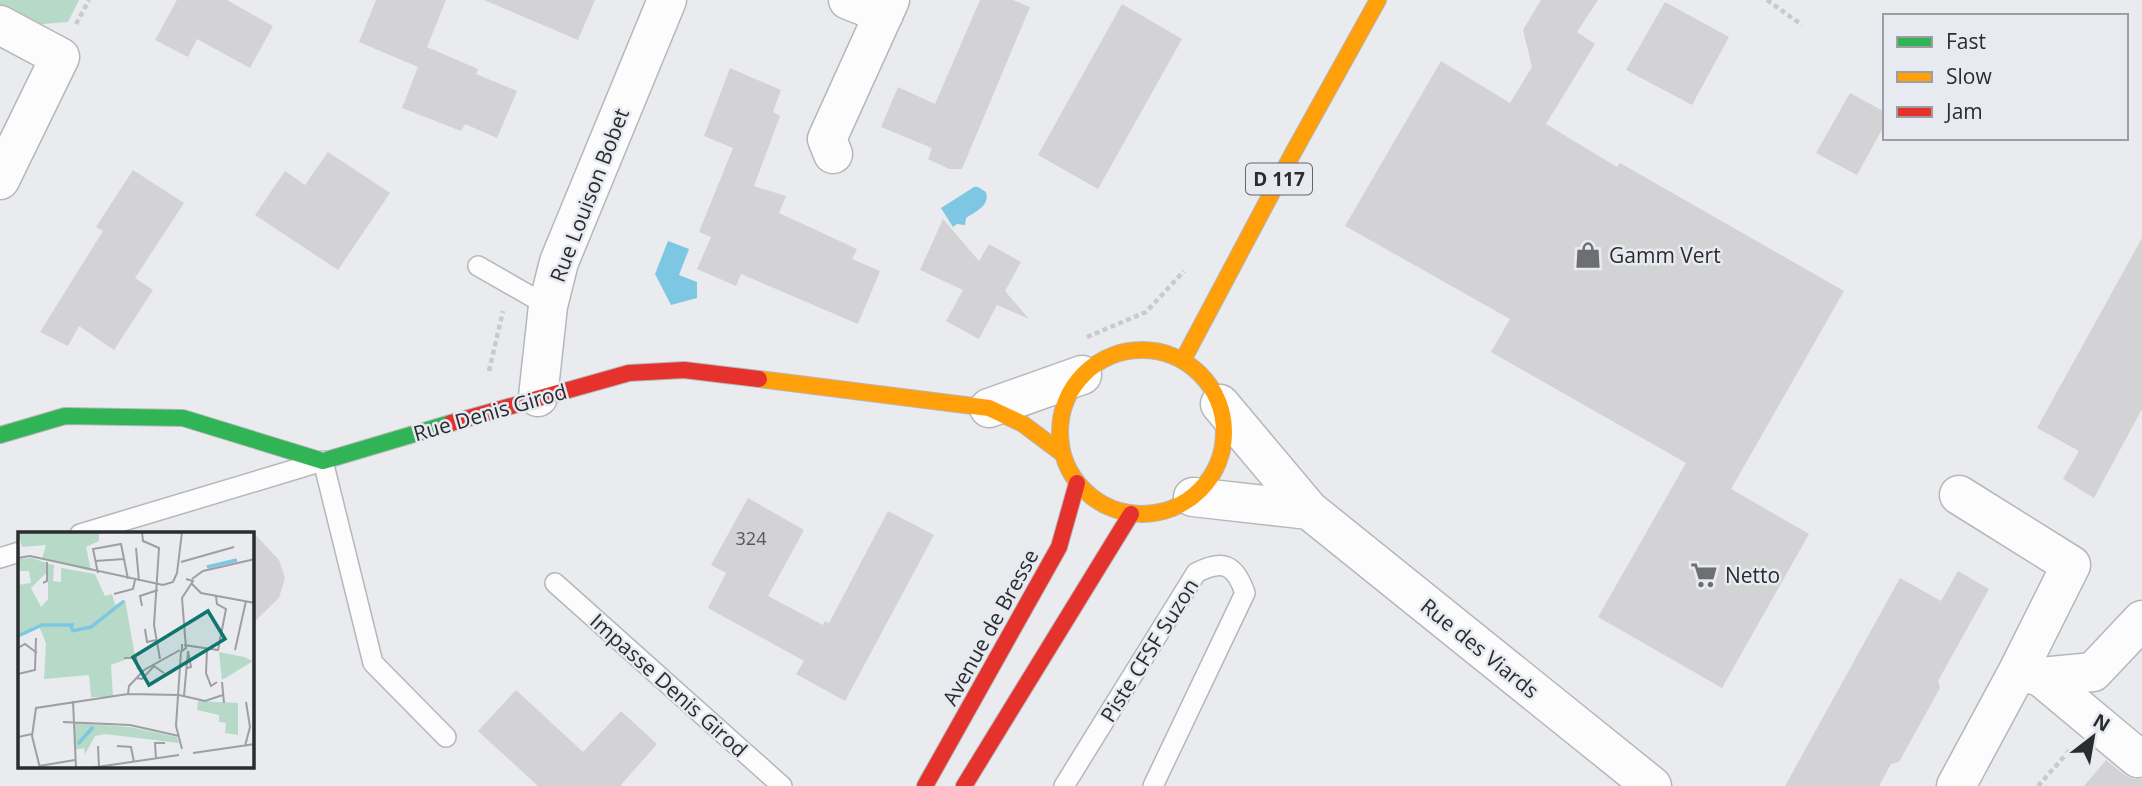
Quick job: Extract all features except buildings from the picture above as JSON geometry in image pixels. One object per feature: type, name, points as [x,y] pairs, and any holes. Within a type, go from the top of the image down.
[{"type":"main road","name":"D 117","points":[[1183,360],[1378,0]]},
{"type":"main road","points":[[1141,350],[1163,352],[1183,360],[1199,372],[1220,404],[1225,429],[1222,455],[1211,478],[1193,498],[1174,508],[1153,514],[1131,514],[1111,508],[1093,498],[1077,483],[1069,469],[1063,454],[1060,433],[1062,412],[1079,358],[1099,362],[1119,353],[1141,350]]},
{"type":"main road","name":"Rue Denis Girod","points":[[323,461],[629,373],[684,370],[989,408],[1023,424],[1063,454]]},
{"type":"main road","points":[[0,435],[65,416],[183,418],[323,461]]},
{"type":"main road","name":"Avenue de Bresse","points":[[925,786],[1059,547],[1077,483]]},
{"type":"main road","points":[[964,786],[1131,514]]},
{"type":"street","name":"Rue Louison Bobet","points":[[538,397],[548,306],[559,261],[667,0]]},
{"type":"street","points":[[833,154],[827,139],[887,7],[848,0]]},
{"type":"street","points":[[0,25],[60,57],[0,180]]},
{"type":"street","name":"Rue Denis Girod","points":[[989,408],[1079,358]]},
{"type":"street","name":"Rue des Viards","points":[[1220,404],[1310,509],[1637,782]]},
{"type":"street","points":[[1956,786],[2030,674],[2071,565],[1959,495]]},
{"type":"street","points":[[1193,498],[1310,509]]},
{"type":"street","points":[[2030,674],[2093,672],[2142,620]]},
{"type":"street","points":[[2030,674],[2138,758]]},
{"type":"lane","points":[[478,266],[548,306]]},
{"type":"lane","points":[[87,532],[323,461],[373,663],[446,737]]},
{"type":"lane","points":[[0,558],[18,552]]},
{"type":"lane","name":"Piste CFSF Suzon","points":[[1063,786],[1196,573],[1211,565],[1226,566],[1239,575],[1245,593],[1153,786]]},
{"type":"lane","name":"Impasse Denis Girod","points":[[555,583],[782,786]]},
{"type":"path","points":[[1767,0],[1802,25]]},
{"type":"path","points":[[1079,358],[1146,312],[1188,265]]},
{"type":"path","points":[[487,377],[510,284]]},
{"type":"path","points":[[2038,786],[2095,722]]},
{"type":"green space","points":[[0,0],[79,0],[68,22],[30,25],[0,8]]},
{"type":"water","points":[[974,187],[986,192],[986,201],[966,218],[965,225],[957,224],[953,227],[941,208]]},
{"type":"water","points":[[668,241],[689,249],[679,275],[697,282],[697,298],[671,305],[655,274]]},
{"type":"traffic: fast","points":[[0,435],[65,416],[183,418],[323,461],[451,423]]},
{"type":"traffic: slow","points":[[1183,360],[1378,0]]},
{"type":"traffic: slow","points":[[1142,350],[1173,356],[1200,374],[1218,401],[1224,432],[1218,463],[1200,490],[1173,508],[1142,514],[1111,508],[1084,490],[1066,463],[1060,432],[1066,401],[1084,374],[1111,356],[1142,350]]},
{"type":"traffic: slow","points":[[759,379],[989,408],[1023,424],[1063,454]]},
{"type":"traffic: jam","points":[[451,423],[629,373],[684,370],[759,379]]},
{"type":"traffic: jam","points":[[925,786],[1059,547],[1077,483]]},
{"type":"traffic: jam","points":[[964,786],[1131,514]]},
{"type":"place","name":"Gamm Vert","points":[[1588,255]]},
{"type":"place","name":"Netto","points":[[1704,575]]}]
